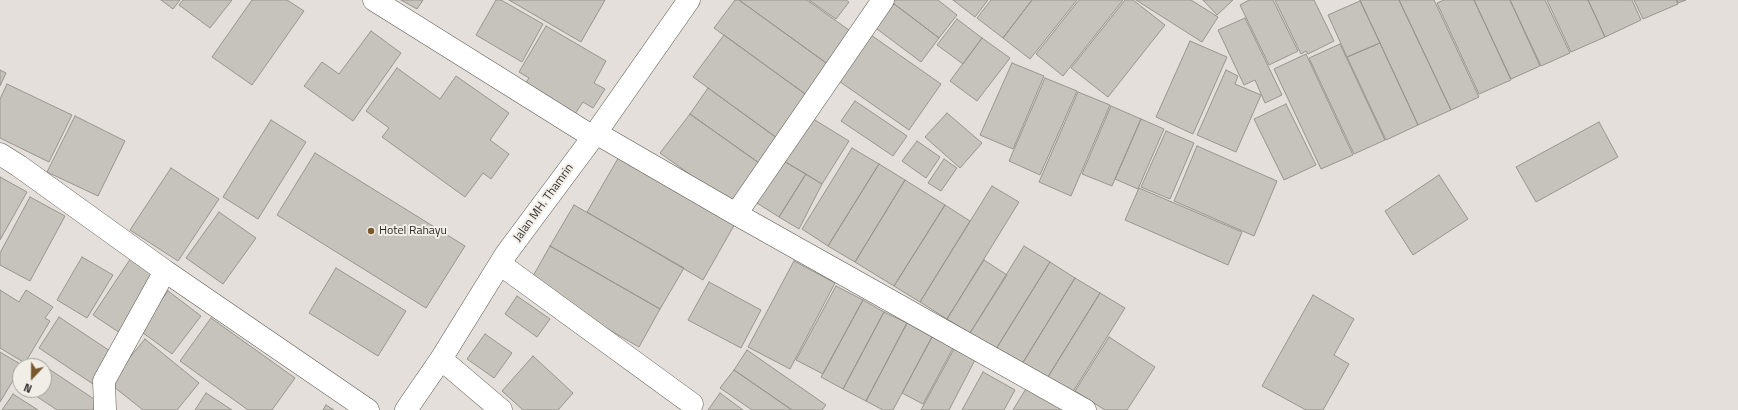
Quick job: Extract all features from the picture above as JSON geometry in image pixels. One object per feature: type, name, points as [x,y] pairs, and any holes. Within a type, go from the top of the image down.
[{"type":"street","points":[[374,0],[595,135],[1085,410]]},
{"type":"street","name":"Jalan MH. Thamrin","points":[[406,410],[441,359],[500,264],[595,135],[689,0]]},
{"type":"street","points":[[736,214],[883,0]]},
{"type":"street","points":[[0,154],[19,166],[165,271],[368,410]]},
{"type":"street","points":[[500,264],[692,404]]},
{"type":"street","points":[[105,410],[104,380],[165,271]]},
{"type":"street","points":[[441,359],[501,410]]},
{"type":"building","points":[[161,0],[180,0],[173,9]]},
{"type":"building","points":[[183,0],[232,0],[210,28],[179,5]]},
{"type":"building","points":[[252,0],[287,0],[304,11],[252,85],[212,57]]},
{"type":"building","points":[[401,0],[423,0],[417,9]]},
{"type":"building","points":[[496,0],[501,0],[543,24],[522,62],[476,35]]},
{"type":"building","points":[[509,0],[605,0],[581,42]]},
{"type":"building","points":[[735,0],[739,0],[829,65],[808,96],[714,28]]},
{"type":"building","points":[[739,0],[807,0],[853,33],[829,65]]},
{"type":"building","points":[[809,0],[846,0],[849,2],[836,19]]},
{"type":"building","points":[[889,0],[938,0],[957,15],[939,38]]},
{"type":"building","points":[[889,0],[939,38],[921,62],[869,23]]},
{"type":"building","points":[[953,0],[988,0],[975,17]]},
{"type":"building","points":[[991,0],[1032,0],[1003,38],[977,18]]},
{"type":"building","points":[[1032,0],[1077,0],[1030,59],[1003,38]]},
{"type":"building","points":[[1079,0],[1123,0],[1063,76],[1036,54]]},
{"type":"building","points":[[1125,0],[1133,0],[1165,25],[1108,97],[1071,68]]},
{"type":"building","points":[[1136,0],[1191,0],[1218,17],[1202,42]]},
{"type":"building","points":[[1203,0],[1233,0],[1217,15]]},
{"type":"building","points":[[1249,0],[1273,0],[1298,51],[1269,65],[1240,5]]},
{"type":"building","points":[[1275,0],[1314,0],[1334,41],[1308,54],[1306,51],[1301,54]]},
{"type":"building","points":[[1360,0],[1399,0],[1451,110],[1418,125]]},
{"type":"building","points":[[1399,0],[1434,0],[1479,97],[1451,110]]},
{"type":"building","points":[[1444,0],[1474,0],[1511,80],[1479,94],[1437,3]]},
{"type":"building","points":[[1474,0],[1510,0],[1540,66],[1511,79]]},
{"type":"building","points":[[1510,0],[1545,0],[1570,53],[1541,66]]},
{"type":"building","points":[[1547,0],[1588,0],[1605,37],[1571,52]]},
{"type":"building","points":[[1588,0],[1632,0],[1641,20],[1605,37]]},
{"type":"building","points":[[1634,0],[1676,0],[1678,4],[1643,19]]},
{"type":"building","points":[[1677,0],[1686,0],[1678,3]]},
{"type":"building","points":[[1360,1],[1380,43],[1347,57],[1328,15]]},
{"type":"building","points":[[1245,18],[1282,95],[1265,103],[1255,80],[1244,85],[1218,30]]},
{"type":"building","points":[[957,19],[982,38],[963,64],[937,45]]},
{"type":"building","points":[[546,26],[606,61],[594,83],[605,89],[593,108],[583,102],[575,114],[525,84],[529,78],[519,72]]},
{"type":"building","points":[[371,31],[401,53],[353,121],[304,86],[322,62],[339,74]]},
{"type":"building","points":[[868,33],[941,84],[909,130],[836,79]]},
{"type":"building","points":[[724,35],[808,96],[777,138],[693,77]]},
{"type":"building","points":[[982,38],[1010,58],[977,101],[950,81]]},
{"type":"building","points":[[1190,41],[1227,57],[1193,134],[1156,117]]},
{"type":"building","points":[[1380,43],[1418,125],[1386,140],[1347,57]]},
{"type":"building","points":[[1340,44],[1385,140],[1354,154],[1309,58]]},
{"type":"building","points":[[1306,54],[1353,155],[1321,169],[1274,69]]},
{"type":"building","points":[[1012,63],[1044,76],[1013,149],[980,135]]},
{"type":"building","points":[[397,68],[440,99],[456,76],[509,113],[490,140],[509,154],[491,179],[483,173],[465,197],[382,137],[389,128],[366,111]]},
{"type":"building","points":[[0,70],[6,73],[0,86]]},
{"type":"building","points":[[1226,70],[1238,76],[1235,84],[1261,95],[1236,152],[1197,135]]},
{"type":"building","points":[[1045,78],[1077,91],[1040,175],[1009,161]]},
{"type":"building","points":[[7,84],[72,115],[49,162],[0,138],[0,99]]},
{"type":"building","points":[[708,88],[777,138],[759,163],[690,114]]},
{"type":"building","points":[[1078,92],[1110,105],[1071,196],[1039,182]]},
{"type":"building","points":[[855,101],[907,136],[893,156],[841,121]]},
{"type":"building","points":[[1286,104],[1316,165],[1284,180],[1254,119]]},
{"type":"building","points":[[1111,106],[1141,119],[1112,186],[1082,174]]},
{"type":"building","points":[[947,113],[982,143],[960,168],[925,137]]},
{"type":"building","points":[[690,114],[759,163],[730,203],[660,153]]},
{"type":"building","points":[[75,116],[125,141],[98,196],[47,172]]},
{"type":"building","points":[[810,117],[849,141],[822,184],[782,160]]},
{"type":"building","points":[[1141,119],[1164,129],[1138,189],[1115,179]]},
{"type":"building","points":[[271,120],[306,142],[258,219],[223,197]]},
{"type":"building","points":[[1599,122],[1618,157],[1536,202],[1516,167]]},
{"type":"building","points":[[1166,131],[1194,143],[1170,199],[1141,187]]},
{"type":"building","points":[[917,141],[940,157],[926,178],[902,161]]},
{"type":"building","points":[[1197,146],[1277,181],[1254,236],[1174,201]]},
{"type":"building","points":[[852,148],[879,164],[828,246],[802,229]]},
{"type":"building","name":"Hotel Rahayu","points":[[315,153],[465,246],[426,308],[277,215]]},
{"type":"building","points":[[620,155],[736,222],[703,280],[587,212]]},
{"type":"building","points":[[944,159],[957,168],[941,191],[928,183]]},
{"type":"building","points":[[782,160],[806,174],[779,217],[757,203]]},
{"type":"building","points":[[879,164],[905,180],[855,262],[828,246]]},
{"type":"building","points":[[171,168],[219,199],[178,261],[130,230]]},
{"type":"building","points":[[806,174],[822,184],[799,229],[779,217]]},
{"type":"building","points":[[1439,175],[1468,219],[1413,255],[1385,211]]},
{"type":"building","points":[[0,177],[27,192],[0,240]]},
{"type":"building","points":[[905,180],[945,205],[894,286],[855,262]]},
{"type":"building","points":[[992,186],[1019,202],[947,319],[920,302]]},
{"type":"building","points":[[1139,188],[1242,232],[1228,265],[1125,220]]},
{"type":"building","points":[[30,197],[65,216],[30,281],[0,265],[0,253]]},
{"type":"building","points":[[574,205],[684,268],[660,309],[550,246]]},
{"type":"building","points":[[945,205],[970,221],[920,302],[894,286]]},
{"type":"building","points":[[219,212],[256,238],[223,284],[186,258]]},
{"type":"building","points":[[550,246],[660,309],[639,347],[529,283]]},
{"type":"building","points":[[1024,246],[1050,262],[996,349],[970,333]]},
{"type":"building","points":[[133,255],[160,274],[120,333],[93,315]]},
{"type":"building","points":[[82,257],[113,275],[87,318],[57,300]]},
{"type":"building","points":[[984,260],[1007,275],[970,333],[947,319]]},
{"type":"building","points":[[794,261],[835,283],[790,369],[748,347]]},
{"type":"building","points":[[1050,262],[1075,278],[1022,364],[996,349]]},
{"type":"building","points":[[336,268],[406,311],[378,356],[309,313]]},
{"type":"building","points":[[1075,278],[1100,293],[1046,380],[1022,364]]},
{"type":"building","points":[[709,282],[761,310],[741,348],[688,320]]},
{"type":"building","points":[[836,286],[863,300],[823,374],[796,360]]},
{"type":"building","points":[[0,290],[19,302],[26,290],[53,307],[45,318],[50,321],[28,358],[17,358],[0,348]]},
{"type":"building","points":[[168,291],[201,316],[172,354],[139,330]]},
{"type":"building","points":[[1100,293],[1125,308],[1071,395],[1046,380]]},
{"type":"building","points":[[1313,295],[1354,319],[1334,355],[1349,364],[1323,410],[1306,410],[1262,386]]},
{"type":"building","points":[[517,296],[550,319],[537,337],[505,314]]},
{"type":"building","points":[[863,300],[884,312],[843,389],[821,377]]},
{"type":"building","points":[[884,312],[907,323],[866,401],[843,389]]},
{"type":"building","points":[[59,317],[113,353],[93,384],[39,348]]},
{"type":"building","points":[[211,318],[295,378],[272,410],[248,410],[180,361]]},
{"type":"building","points":[[907,323],[932,337],[893,410],[883,410],[866,401]]},
{"type":"building","points":[[485,334],[512,353],[494,378],[467,359]]},
{"type":"building","points":[[932,337],[953,348],[923,404],[902,393]]},
{"type":"building","points":[[1109,337],[1155,367],[1127,410],[1105,410],[1075,391]]},
{"type":"building","points":[[145,339],[199,383],[177,410],[143,410],[109,383]]},
{"type":"building","points":[[954,349],[975,360],[949,410],[921,410]]},
{"type":"building","points":[[747,350],[826,405],[822,410],[792,410],[734,370]]},
{"type":"building","points":[[0,352],[12,359],[12,382],[0,402]]},
{"type":"building","points":[[533,356],[573,393],[558,410],[523,410],[502,391]]},
{"type":"building","points":[[734,370],[792,410],[752,410],[720,388]]},
{"type":"building","points":[[52,371],[100,403],[95,410],[57,410],[39,398],[52,398]]},
{"type":"building","points":[[983,372],[1015,390],[1004,410],[962,410]]},
{"type":"building","points":[[1027,387],[1065,410],[1013,410]]},
{"type":"building","points":[[206,393],[232,410],[195,410]]},
{"type":"building","points":[[720,393],[743,410],[708,410]]},
{"type":"building","points":[[12,395],[12,398],[19,398],[38,410],[2,410]]},
{"type":"building","points":[[326,405],[334,410],[323,410]]},
{"type":"place","name":"Hotel Rahayu","points":[[371,231]]}]
